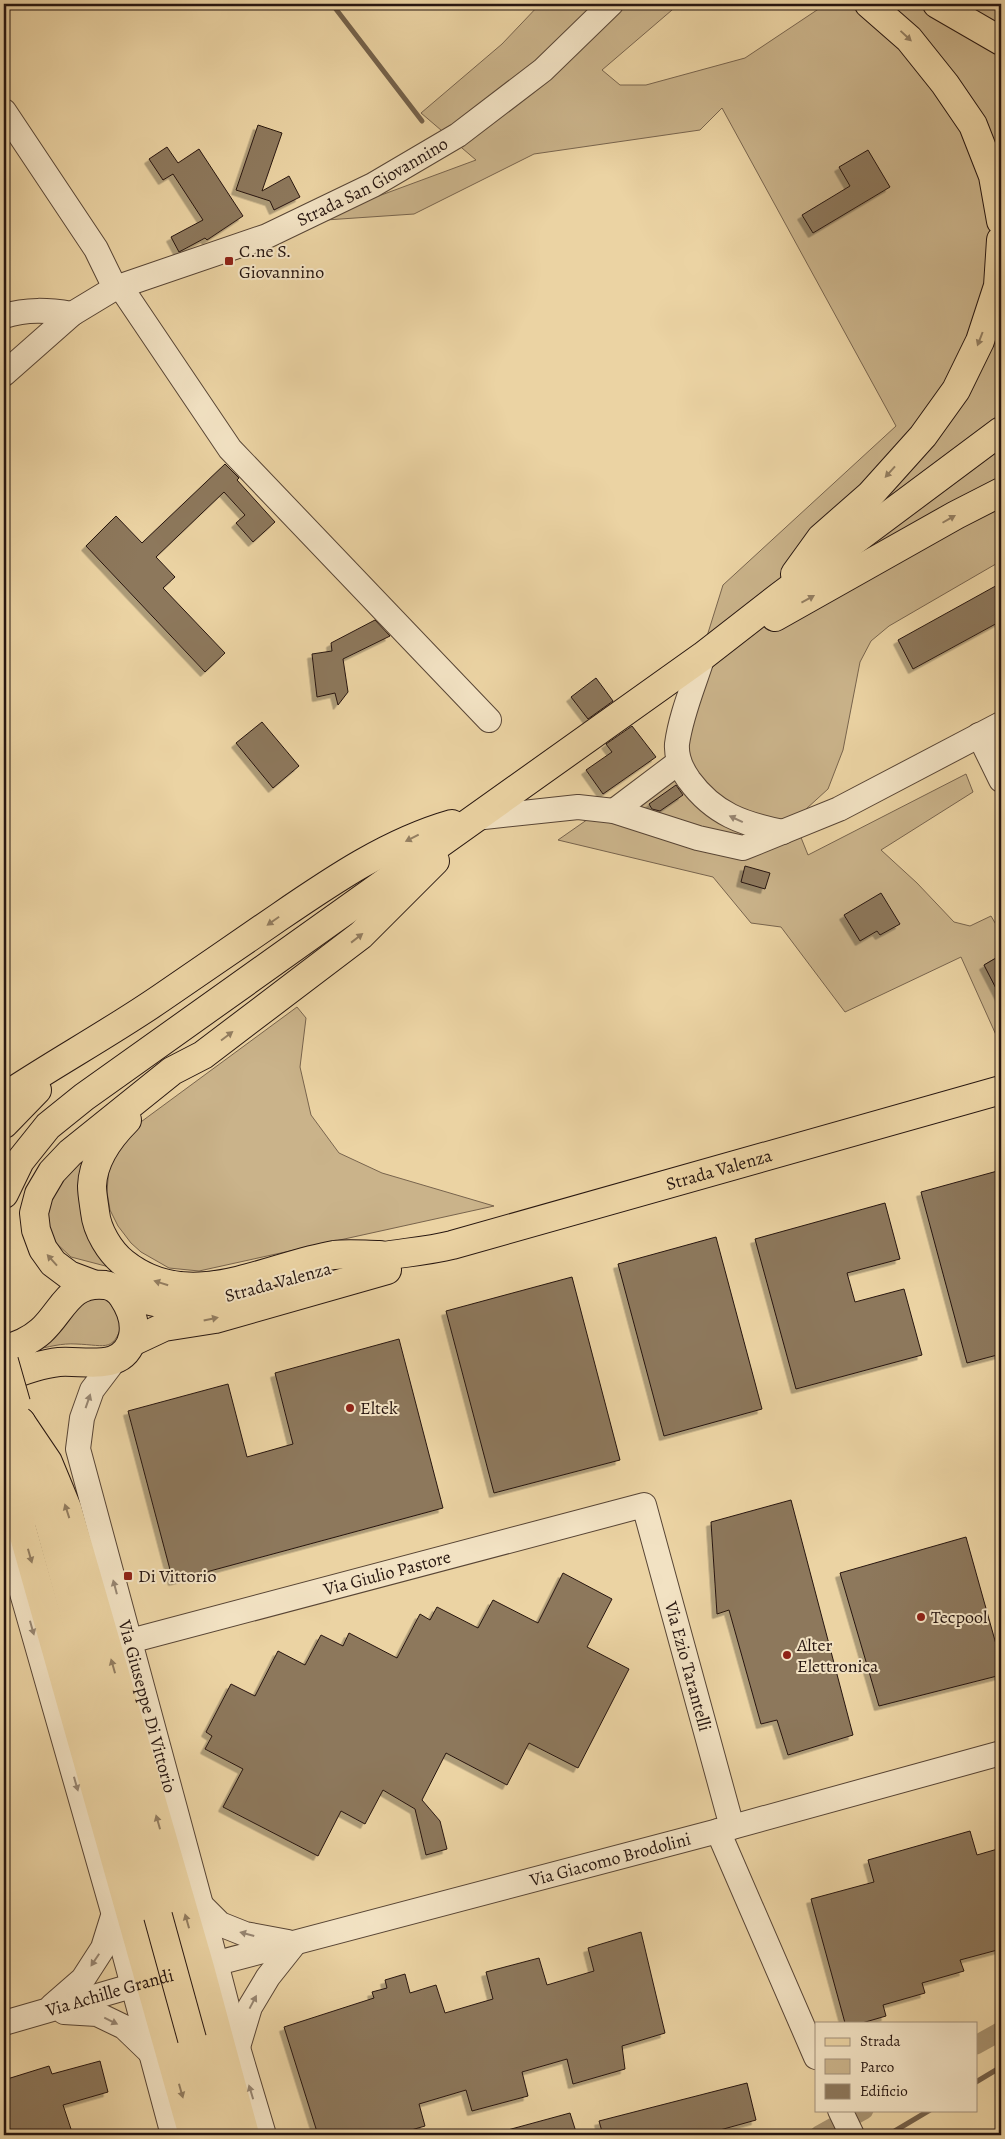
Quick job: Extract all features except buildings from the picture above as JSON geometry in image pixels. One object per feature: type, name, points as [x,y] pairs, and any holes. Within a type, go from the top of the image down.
[{"type":"main road","points":[[869,4],[909,39],[945,84],[973,125],[992,176],[1001,220]]},
{"type":"main road","points":[[937,4],[1001,41]]},
{"type":"main road","points":[[780,596],[821,538],[870,495],[923,436],[956,390],[980,341],[998,286],[1001,240]]},
{"type":"main road","points":[[4,1194],[20,1161],[48,1126],[84,1097],[703,656],[1001,431]]},
{"type":"main road","points":[[703,656],[956,515],[1001,492]]},
{"type":"main road","points":[[4,1124],[36,1091],[122,1025],[327,884],[370,859],[425,832],[475,818]]},
{"type":"main road","points":[[380,1255],[335,1255],[241,1280],[193,1288],[162,1284],[138,1274],[118,1258],[103,1238],[95,1217],[92,1185],[98,1163],[108,1142],[126,1121],[180,1079],[203,1054],[361,934],[417,880],[475,818]]},
{"type":"main road","points":[[4,1097],[49,1067],[122,1025]]},
{"type":"main road","name":"Strada Valenza","points":[[203,1054],[172,1071],[70,1153],[52,1172],[39,1194],[34,1214],[36,1230],[43,1249],[53,1263],[69,1275],[93,1284],[109,1286],[121,1293],[148,1301],[174,1305],[209,1301],[380,1255],[436,1249]]},
{"type":"main road","name":"Strada Valenza","points":[[123,1351],[164,1327],[215,1319],[384,1271],[436,1249],[1001,1090]]},
{"type":"main road","points":[[4,1350],[23,1343],[39,1333],[50,1322],[63,1302],[77,1289],[93,1284]]},
{"type":"main road","points":[[4,1378],[23,1370],[58,1362],[97,1363],[123,1351],[135,1327],[131,1309],[121,1293]]},
{"type":"main road","points":[[4,1361],[219,2135]]},
{"type":"main road","points":[[18,1412],[48,1462],[66,1508],[208,1965],[245,2135]]},
{"type":"main road","points":[[18,1412],[16,1477],[22,1529],[140,1984],[193,2135]]},
{"type":"street","name":"Strada San Giovannino","points":[[4,374],[72,314],[117,287],[267,236],[373,185],[458,135],[543,70],[610,4]]},
{"type":"street","points":[[4,111],[96,249],[117,287],[230,449],[489,720]]},
{"type":"street","points":[[4,316],[19,312],[48,310],[72,314]]},
{"type":"street","points":[[703,656],[683,717],[677,746],[682,770],[702,797],[724,813],[752,826],[783,832]]},
{"type":"street","points":[[475,818],[578,807],[614,811],[698,838],[743,848],[839,809],[1001,724]]},
{"type":"street","points":[[979,735],[1001,780]]},
{"type":"street","points":[[614,811],[679,762]]},
{"type":"street","name":"Via Giuseppe Di Vittorio","points":[[123,1351],[92,1390],[82,1418],[78,1448],[201,1905],[208,1965],[238,2048],[264,2135]]},
{"type":"street","name":"Via Giulio Pastore","points":[[130,1641],[644,1505]]},
{"type":"street","name":"Via Ezio Tarantelli","points":[[644,1505],[725,1829],[815,2054]]},
{"type":"street","points":[[4,1530],[114,1915],[140,1984],[152,2054],[173,2135]]},
{"type":"street","name":"Via Giacomo Brodolini","points":[[208,1965],[725,1829],[1001,1753]]},
{"type":"street","points":[[201,1905],[220,1924],[245,1934],[294,1943],[268,1977],[250,2008],[238,2048]]},
{"type":"street","points":[[47,2010],[83,1979],[103,1948],[114,1915]]},
{"type":"street","name":"Via Achille Grandi","points":[[4,2022],[208,1965]]},
{"type":"street","points":[[47,2010],[97,2014],[124,2027],[152,2054]]},
{"type":"street","points":[[841,2112],[852,2135]]},
{"type":"green space","points":[[540,4],[679,4],[602,70],[620,85],[646,85],[745,58],[826,4],[1001,4],[1001,561],[889,626],[871,641],[860,662],[843,750],[828,789],[794,820],[808,855],[966,774],[973,792],[881,850],[917,883],[954,922],[970,926],[991,916],[1001,933],[1001,955],[984,965],[1001,998],[1001,1046],[961,957],[845,1012],[781,927],[751,923],[713,877],[558,840],[667,764],[723,585],[896,426],[722,108],[700,130],[534,154],[414,214],[311,221],[476,160],[421,113],[502,44]]},
{"type":"green space","points":[[297,1007],[306,1018],[300,1067],[311,1115],[339,1153],[382,1173],[494,1206],[199,1271],[169,1268],[141,1252],[131,1243],[118,1226],[110,1210],[107,1192],[109,1166],[134,1127]]},
{"type":"green space","points":[[81,1161],[86,1166],[113,1268],[71,1257],[55,1242],[46,1223],[51,1200],[62,1182]]},
{"type":"green space","points":[[104,1294],[124,1317],[117,1337],[113,1342],[103,1346],[66,1344],[34,1350],[80,1301]]},
{"type":"waterway","points":[[332,4],[422,121]]},
{"type":"waterway","points":[[978,2044],[1001,2031]]},
{"type":"waterway","points":[[978,2081],[1001,2067]]},
{"type":"waterway","points":[[819,2135],[860,2112]]},
{"type":"waterway","points":[[888,2135],[927,2112]]},
{"type":"place","name":"C.ne S. Giovannino","points":[[229,261]]},
{"type":"place","name":"Eltek","points":[[350,1408]]},
{"type":"place","name":"Di Vittorio","points":[[128,1576]]},
{"type":"place","name":"Tecpool","points":[[921,1617]]},
{"type":"place","name":"Alter Elettronica","points":[[787,1655]]}]
